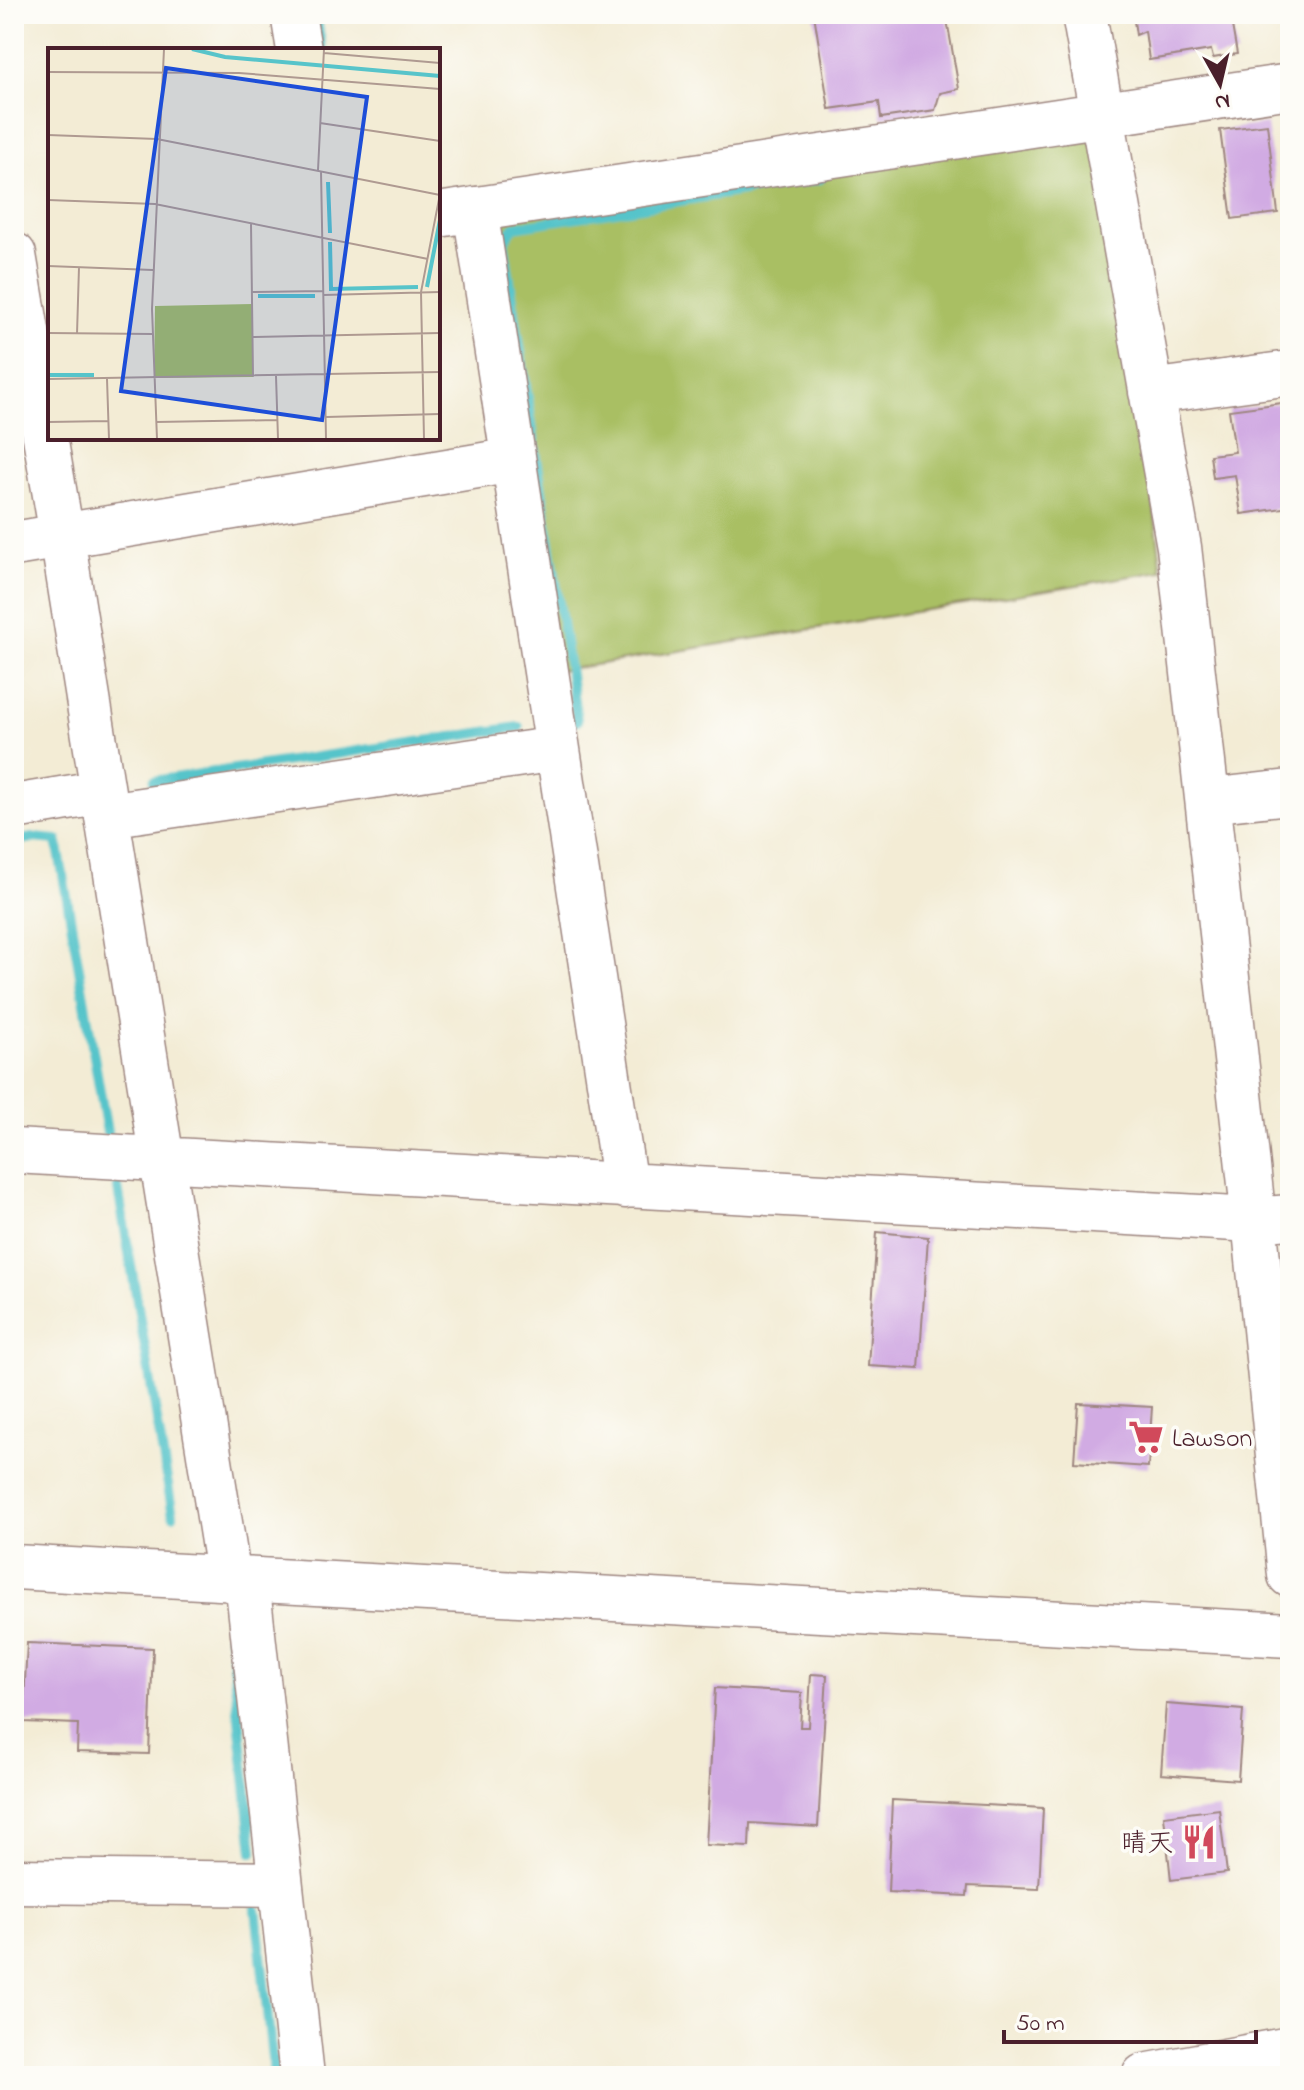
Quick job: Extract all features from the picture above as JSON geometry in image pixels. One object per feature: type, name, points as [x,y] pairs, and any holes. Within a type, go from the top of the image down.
[{"type":"street","points":[[293,14],[299,48]]},
{"type":"street","points":[[1084,14],[1179,547],[1208,801],[1272,1218],[1290,1575]]},
{"type":"street","points":[[625,1186],[513,460],[456,212],[1290,86]]},
{"type":"street","points":[[24,277],[62,536],[162,1161],[238,1579],[280,1884],[302,2076]]},
{"type":"street","points":[[1151,392],[1290,373]]},
{"type":"street","points":[[14,544],[513,460]]},
{"type":"street","points":[[14,807],[105,804],[557,749]]},
{"type":"street","points":[[1208,801],[1290,792]]},
{"type":"street","points":[[14,1151],[625,1186],[1272,1218]]},
{"type":"street","points":[[14,1567],[1290,1635]]},
{"type":"street","points":[[14,1881],[280,1884]]},
{"type":"street","points":[[1144,2076],[1290,2049]]},
{"type":"green space","points":[[1103,115],[1162,571],[546,673],[475,209]]},
{"type":"building","points":[[814,14],[946,14],[959,89],[940,93],[935,110],[881,118],[879,102],[829,109]]},
{"type":"building","points":[[1133,14],[1149,14],[1150,18],[1171,14],[1230,14],[1237,54],[1213,58],[1211,50],[1149,60],[1145,31],[1136,35]]},
{"type":"building","points":[[1267,124],[1278,213],[1232,219],[1220,130]]},
{"type":"building","points":[[1290,402],[1290,507],[1241,514],[1235,475],[1213,478],[1210,455],[1235,452],[1229,410]]},
{"type":"building","points":[[877,1232],[928,1237],[919,1369],[868,1366]]},
{"type":"building","points":[[1078,1403],[1152,1407],[1148,1467],[1074,1462]]},
{"type":"building","points":[[27,1643],[153,1648],[149,1754],[77,1752],[78,1724],[23,1722]]},
{"type":"building","points":[[811,1674],[827,1675],[818,1827],[750,1823],[749,1847],[706,1845],[715,1688],[802,1693],[800,1727],[808,1727]]},
{"type":"building","points":[[1166,1704],[1243,1710],[1238,1780],[1161,1774]]},
{"type":"building","points":[[892,1800],[1043,1808],[1039,1889],[968,1886],[967,1896],[888,1892]]},
{"type":"building","points":[[1219,1809],[1227,1873],[1171,1880],[1164,1816]]},
{"type":"waterway","points":[[316,14],[322,48]]},
{"type":"waterway","points":[[577,721],[504,241],[514,227],[820,179]]},
{"type":"waterway","points":[[154,781],[519,727]]},
{"type":"waterway","points":[[14,841],[33,838],[57,840],[107,1132]]},
{"type":"waterway","points":[[118,1188],[173,1515]]},
{"type":"waterway","points":[[230,1633],[253,1852]]},
{"type":"waterway","points":[[256,1909],[274,2076]]},
{"type":"place","name":"Lawson","points":[[1146,1437]]},
{"type":"place","name":"晴天","points":[[1199,1842]]}]
